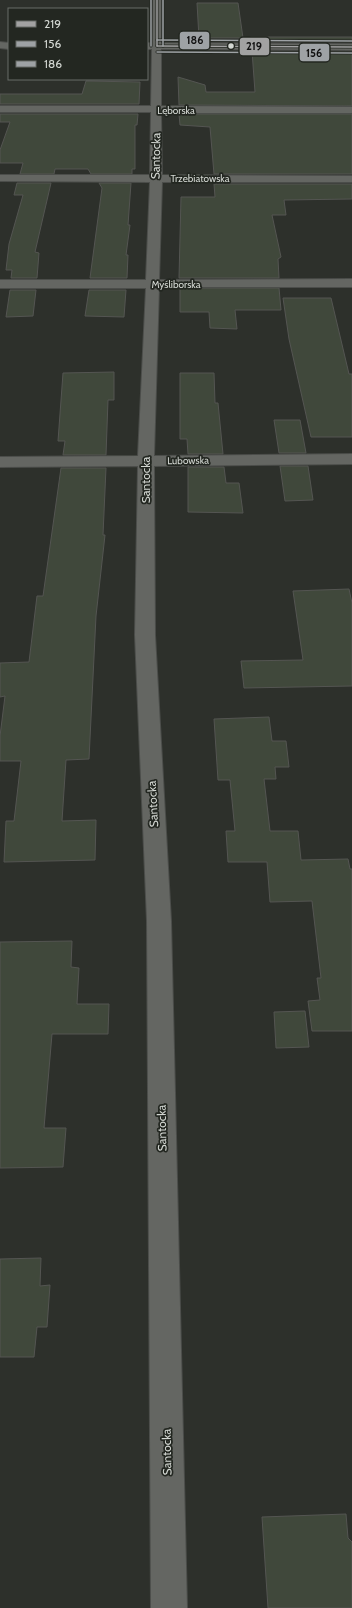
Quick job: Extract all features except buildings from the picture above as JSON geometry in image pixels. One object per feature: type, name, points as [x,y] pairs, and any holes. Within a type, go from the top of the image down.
[{"type":"street","name":"Santocka","points":[[157,0],[152,46],[157,110],[146,461],[145,635],[159,921],[169,1608]]},
{"type":"street","points":[[152,46],[352,47]]},
{"type":"street","name":"Lęborska","points":[[0,109],[352,110]]},
{"type":"street","name":"Trzebiatowska","points":[[0,178],[352,179]]},
{"type":"street","name":"Myśliborska","points":[[0,284],[352,283]]},
{"type":"street","name":"Lubowska","points":[[0,462],[352,459]]},
{"type":"transit line","name":"186","points":[[151,0],[151,46]]},
{"type":"transit line","name":"219","points":[[157,0],[157,46]]},
{"type":"transit line","name":"156","points":[[163,0],[163,46]]},
{"type":"transit line","name":"186","points":[[157,40],[352,41]]},
{"type":"transit line","name":"219","points":[[157,46],[352,47]]},
{"type":"transit line","name":"156","points":[[157,52],[352,53]]}]
